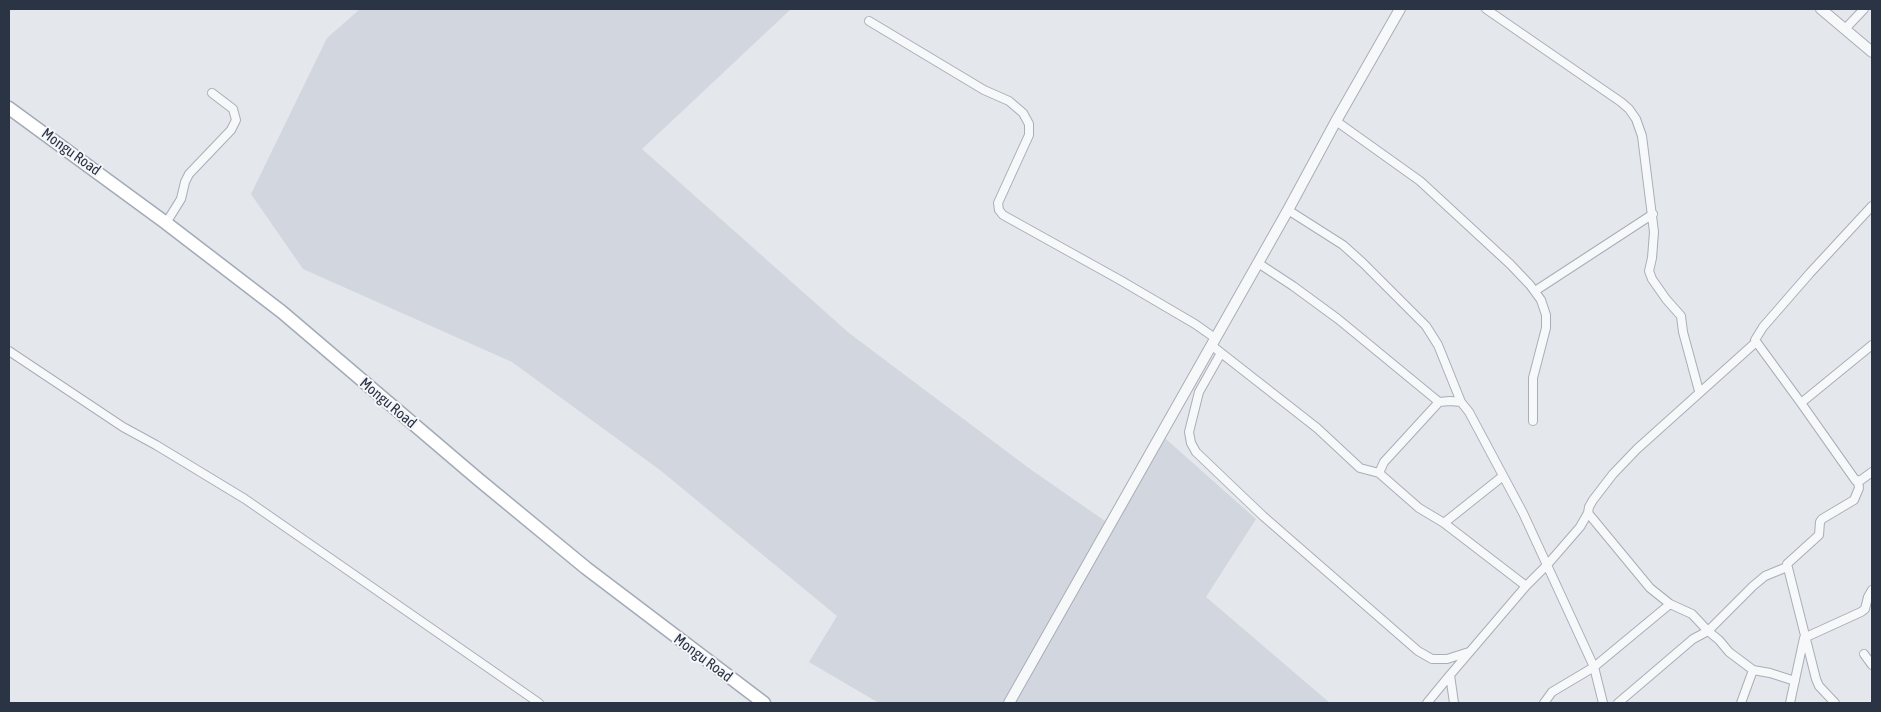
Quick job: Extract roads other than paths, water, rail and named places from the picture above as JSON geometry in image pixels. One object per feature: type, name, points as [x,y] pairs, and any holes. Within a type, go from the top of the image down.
[{"type":"main road","name":"Mongu Road","points":[[9,108],[166,223],[282,312],[470,473],[586,568],[764,703]]},
{"type":"street","points":[[1009,703],[1400,9]]},
{"type":"street","points":[[1486,9],[1609,94],[1629,109],[1636,119],[1642,136],[1653,214],[1654,232],[1650,270],[1652,279],[1666,299],[1682,316],[1683,332],[1700,392]]},
{"type":"street","points":[[1821,9],[1872,52]]},
{"type":"street","points":[[1845,29],[1864,9]]},
{"type":"street","points":[[869,21],[984,90],[1009,101],[1023,113],[1029,124],[1029,135],[998,203],[999,210],[1003,216],[1120,280],[1195,324],[1221,353],[1317,428],[1360,468],[1379,473],[1419,508],[1444,523],[1526,586]]},
{"type":"street","points":[[166,223],[181,199],[185,182],[190,174],[231,130],[236,120],[233,108],[212,93]]},
{"type":"street","points":[[1336,121],[1420,181],[1510,264],[1541,300],[1546,315],[1546,328],[1533,378],[1533,421]]},
{"type":"street","points":[[1427,703],[1526,586],[1547,565],[1580,526],[1593,500],[1613,474],[1637,449],[1755,343],[1756,337],[1763,327],[1872,206]]},
{"type":"street","points":[[1288,210],[1343,245],[1426,326],[1438,345],[1461,402],[1469,412],[1523,513],[1594,667],[1603,703]]},
{"type":"street","points":[[1535,291],[1653,214]]},
{"type":"street","points":[[1258,263],[1294,286],[1338,319],[1439,402]]},
{"type":"street","points":[[1755,343],[1802,403],[1852,477],[1858,481]]},
{"type":"street","points":[[1802,403],[1872,344]]},
{"type":"street","points":[[9,351],[123,427],[156,444],[244,500],[539,703]]},
{"type":"street","points":[[1221,353],[1203,384],[1197,400],[1189,432],[1191,443],[1196,452],[1263,516],[1418,651],[1432,658],[1447,659],[1470,652]]},
{"type":"street","points":[[1379,473],[1384,462],[1439,402],[1450,400],[1461,402]]},
{"type":"street","points":[[1858,481],[1872,472]]},
{"type":"street","points":[[1444,523],[1503,476]]},
{"type":"street","points":[[1835,703],[1816,679],[1787,567],[1790,559],[1819,535],[1822,519],[1854,500],[1859,488],[1858,481]]},
{"type":"street","points":[[1588,513],[1650,588],[1670,604],[1692,614],[1729,652],[1753,670],[1795,681]]},
{"type":"street","points":[[1618,703],[1693,639],[1708,631],[1743,595],[1765,576],[1787,567]]},
{"type":"street","points":[[1804,638],[1861,612],[1865,609],[1872,590]]},
{"type":"street","points":[[1544,703],[1552,692],[1594,667],[1670,604]]},
{"type":"street","points":[[1790,703],[1804,638]]},
{"type":"street","points":[[1864,654],[1872,665]]},
{"type":"street","points":[[1742,703],[1753,670]]},
{"type":"street","points":[[1450,675],[1454,703]]}]
